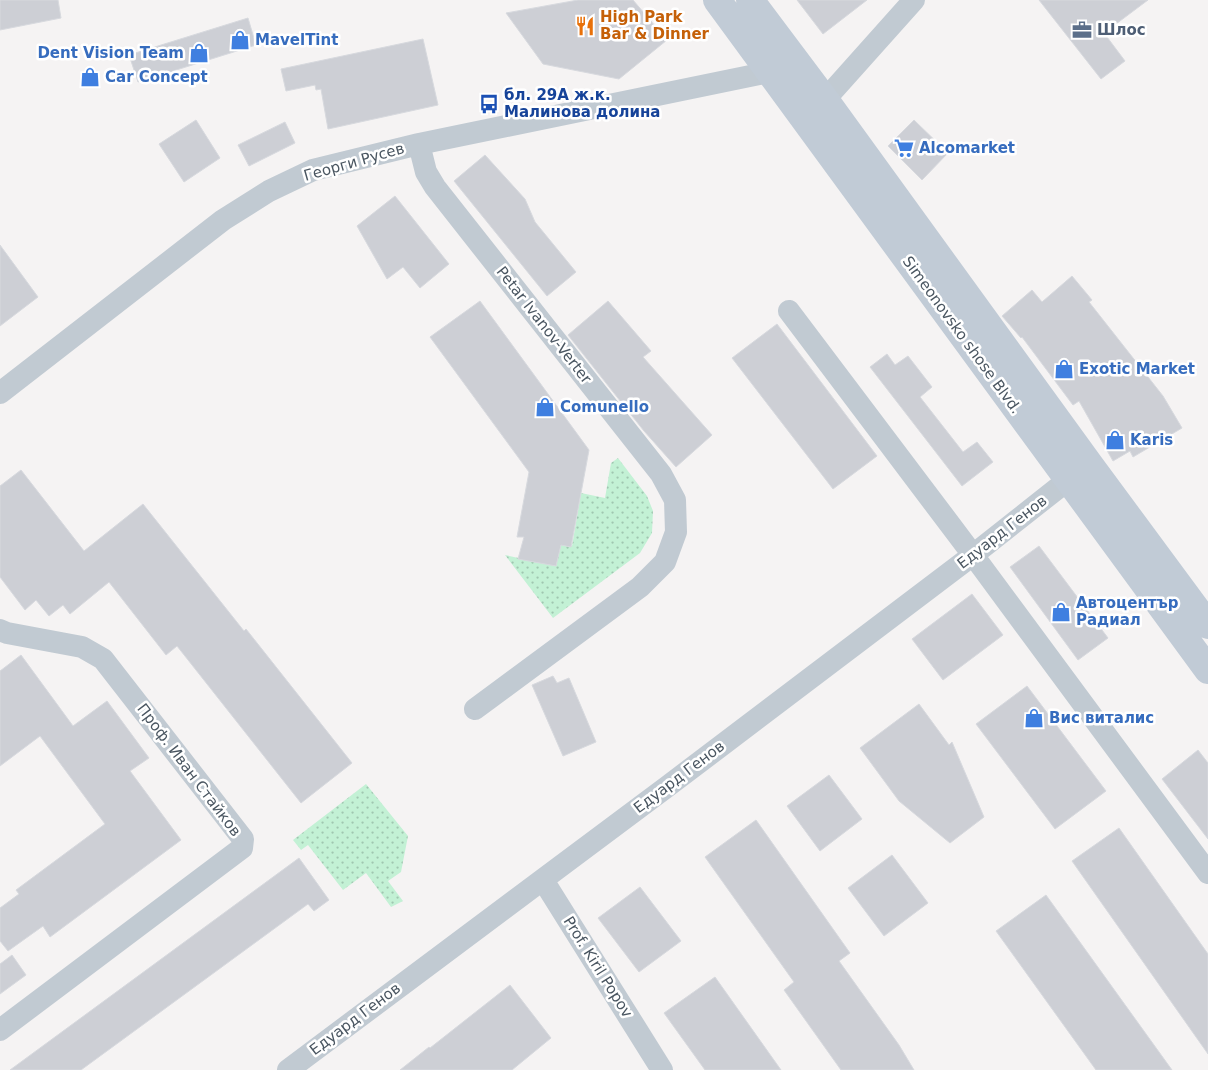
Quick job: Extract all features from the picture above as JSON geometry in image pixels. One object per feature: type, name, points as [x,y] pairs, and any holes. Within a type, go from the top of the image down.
[{"type":"main road","name":"Simeonovsko shose Blvd.","points":[[717,0],[1208,670]]},
{"type":"main road","name":"Simeonovsko shose Blvd.","points":[[750,0],[800,65],[1208,625]]},
{"type":"street","points":[[806,120],[914,0]]},
{"type":"street","name":"Георги Русев","points":[[0,393],[223,220],[269,192],[313,170],[419,144],[800,65]]},
{"type":"street","name":"Petar Ivanov-Verter","points":[[419,144],[426,172],[435,187],[661,474],[675,500],[676,532],[664,562],[640,588],[475,709]]},
{"type":"street","points":[[788,311],[973,555],[1208,873]]},
{"type":"street","name":"Едуард Генов","points":[[288,1070],[973,555],[1068,480]]},
{"type":"street","name":"Проф. Иван Стайков","points":[[0,630],[7,633],[82,647],[103,659],[243,839],[242,848],[0,1030]]},
{"type":"street","name":"Prof. Kiril Popov","points":[[543,880],[662,1070]]},
{"type":"green space","points":[[618,458],[647,496],[653,511],[652,533],[640,553],[553,618],[505,555],[556,566],[561,545],[572,546],[581,493],[605,498],[611,463]]},
{"type":"green space","points":[[366,784],[408,836],[401,872],[388,881],[403,901],[391,907],[366,873],[343,890],[308,845],[301,850],[293,840]]},
{"type":"building","points":[[0,0],[58,0],[61,18],[0,30]]},
{"type":"building","name":"High Park Bar & Dinner","points":[[578,0],[633,0],[667,40],[619,79],[543,64],[506,13]]},
{"type":"building","points":[[797,0],[867,0],[823,34]]},
{"type":"building","name":"Шлос","points":[[1039,0],[1148,0],[1104,33],[1125,61],[1101,79]]},
{"type":"building","points":[[248,18],[256,45],[138,82],[129,55]]},
{"type":"building","points":[[423,39],[438,105],[328,129],[321,89],[316,90],[315,85],[286,91],[281,69]]},
{"type":"building","points":[[196,120],[220,158],[184,182],[159,144]]},
{"type":"building","points":[[914,120],[948,153],[922,180],[888,146]]},
{"type":"building","points":[[285,122],[295,143],[249,166],[238,145]]},
{"type":"building","points":[[485,155],[525,199],[535,222],[576,272],[547,296],[454,181]]},
{"type":"building","points":[[395,196],[449,264],[420,288],[403,267],[387,279],[357,226]]},
{"type":"building","points":[[0,245],[38,297],[0,326]]},
{"type":"building","points":[[1072,276],[1092,300],[1089,302],[1163,396],[1182,428],[1133,457],[1130,451],[1113,461],[1079,401],[1073,405],[1022,337],[1002,316],[1032,290],[1042,302]]},
{"type":"building","points":[[480,301],[589,450],[571,547],[561,545],[556,566],[518,559],[524,537],[517,537],[529,472],[430,337]]},
{"type":"building","points":[[608,301],[651,351],[643,357],[712,435],[676,467],[644,431],[568,335]]},
{"type":"building","points":[[777,324],[877,456],[833,489],[732,358]]},
{"type":"building","points":[[887,354],[895,365],[908,356],[932,387],[920,397],[963,452],[977,442],[993,462],[962,486],[870,367]]},
{"type":"building","points":[[21,470],[84,551],[143,504],[244,631],[246,629],[352,763],[301,803],[177,646],[166,655],[109,582],[70,614],[63,605],[49,616],[36,600],[25,610],[0,577],[0,486]]},
{"type":"building","points":[[1039,546],[1108,638],[1078,660],[1010,567]]},
{"type":"building","points":[[972,594],[1003,635],[943,680],[912,639]]},
{"type":"building","points":[[21,655],[73,726],[107,701],[149,758],[130,771],[181,840],[50,937],[43,926],[8,951],[0,941],[0,908],[19,894],[16,890],[105,824],[40,736],[0,766],[0,671]]},
{"type":"building","points":[[553,676],[557,683],[569,678],[596,742],[563,756],[532,685]]},
{"type":"building","points":[[1027,686],[1106,791],[1055,829],[976,724]]},
{"type":"building","points":[[919,704],[949,745],[952,742],[984,817],[950,843],[899,801],[860,748]]},
{"type":"building","points":[[1198,750],[1208,763],[1208,839],[1162,779]]},
{"type":"building","points":[[829,775],[862,819],[820,851],[787,806]]},
{"type":"building","points":[[756,820],[850,953],[839,961],[899,1045],[914,1070],[841,1070],[784,990],[794,982],[705,857]]},
{"type":"building","points":[[1119,828],[1208,954],[1208,1054],[1072,861]]},
{"type":"building","points":[[892,855],[928,903],[884,936],[848,888]]},
{"type":"building","points":[[299,858],[329,900],[314,911],[308,904],[81,1070],[10,1070]]},
{"type":"building","points":[[640,887],[681,941],[639,972],[598,918]]},
{"type":"building","points":[[1046,895],[1172,1070],[1096,1070],[996,931]]},
{"type":"building","points":[[12,955],[26,975],[0,994],[0,964]]},
{"type":"building","points":[[715,977],[781,1070],[705,1070],[664,1013]]},
{"type":"building","points":[[510,985],[551,1038],[512,1070],[400,1070],[430,1048]]},
{"type":"place","name":"High Park Bar & Dinner","points":[[585,26]]},
{"type":"place","name":"Шлос","points":[[1082,30]]},
{"type":"place","name":"MavelTint","points":[[240,40]]},
{"type":"place","name":"Dent Vision Team","points":[[199,53]]},
{"type":"place","name":"Car Concept","points":[[90,77]]},
{"type":"place","name":"бл. 29А ж.к. Малинова долина","points":[[489,104]]},
{"type":"place","name":"Alcomarket","points":[[904,148]]},
{"type":"place","name":"Exotic Market","points":[[1064,369]]},
{"type":"place","name":"Comunello","points":[[545,407]]},
{"type":"place","name":"Karis","points":[[1115,440]]},
{"type":"place","name":"Автоцентър Радиал","points":[[1061,612]]},
{"type":"place","name":"Вис виталис","points":[[1034,718]]}]
